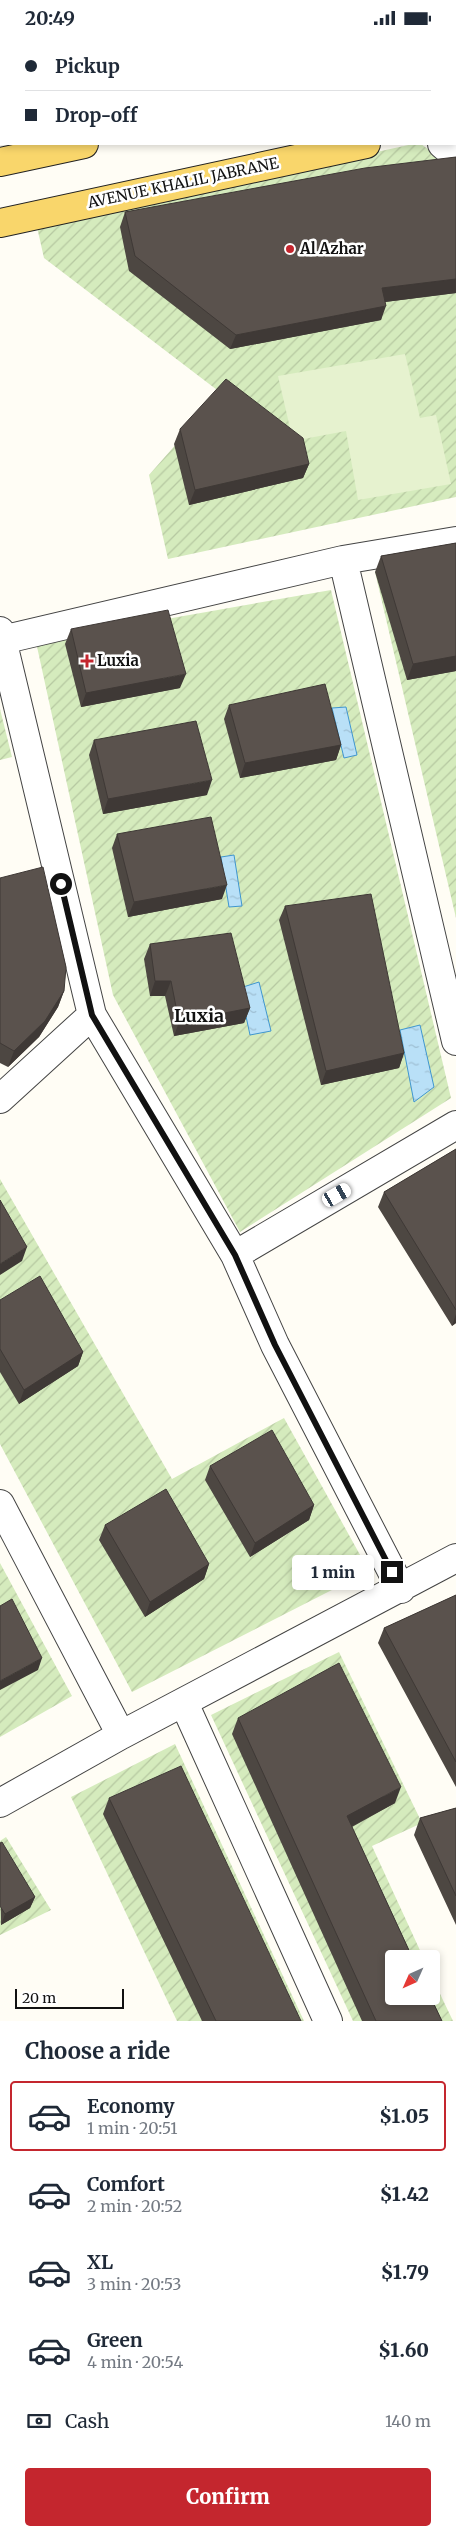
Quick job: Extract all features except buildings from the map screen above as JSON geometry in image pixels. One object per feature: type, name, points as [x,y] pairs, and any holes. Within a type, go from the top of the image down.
[{"type":"main road","points":[[0,162],[79,145]]},
{"type":"main road","name":"AVENUE KHALIL JABRANE","points":[[0,223],[361,145]]},
{"type":"street","points":[[443,145],[456,156]]},
{"type":"street","points":[[401,1589],[275,1345],[235,1255],[92,1015],[1,636],[343,560],[456,541]]},
{"type":"street","points":[[343,560],[456,1041]]},
{"type":"street","points":[[0,1099],[92,1015]]},
{"type":"street","points":[[235,1255],[456,1125]]},
{"type":"street","points":[[0,1504],[121,1735]]},
{"type":"street","points":[[0,1803],[121,1735],[401,1589],[456,1558]]},
{"type":"street","points":[[184,1703],[328,2021]]},
{"type":"green space","points":[[408,145],[422,145],[456,170],[456,497],[168,559],[149,475],[221,393],[44,258],[37,227]]},
{"type":"green space","points":[[405,354],[420,418],[436,415],[451,484],[358,500],[346,431],[293,441],[278,376]]},
{"type":"green space","points":[[456,559],[456,918],[375,572]]},
{"type":"green space","points":[[331,590],[451,1098],[240,1232],[113,995],[36,642]]},
{"type":"green space","points":[[0,709],[12,757],[0,760]]},
{"type":"green space","points":[[0,1179],[172,1479],[284,1418],[369,1571],[132,1692],[0,1444]]},
{"type":"green space","points":[[0,1563],[72,1696],[0,1737]]},
{"type":"green space","points":[[339,1652],[422,1823],[372,1846],[420,1950],[385,1950],[385,2005],[440,2005],[440,1994],[453,2021],[353,2021],[211,1715]]},
{"type":"green space","points":[[175,1744],[304,2021],[177,2021],[71,1797]]},
{"type":"green space","points":[[6,1837],[51,1910],[0,1935],[0,1841]]},
{"type":"water","points":[[346,707],[357,755],[344,758],[332,708]]},
{"type":"water","points":[[234,855],[242,906],[229,907],[221,857]]},
{"type":"water","points":[[259,982],[271,1031],[250,1035],[240,988]]},
{"type":"water","points":[[420,1025],[434,1087],[414,1102],[400,1030]]},
{"type":"place","name":"Al Azhar","points":[[290,249]]},
{"type":"place","name":"Luxia","points":[[87,661]]},
{"type":"district","name":"Luxia","points":[[199,1016]]},
{"type":"route","points":[[61,884],[92,1015],[235,1255],[275,1345],[392,1572]]}]
